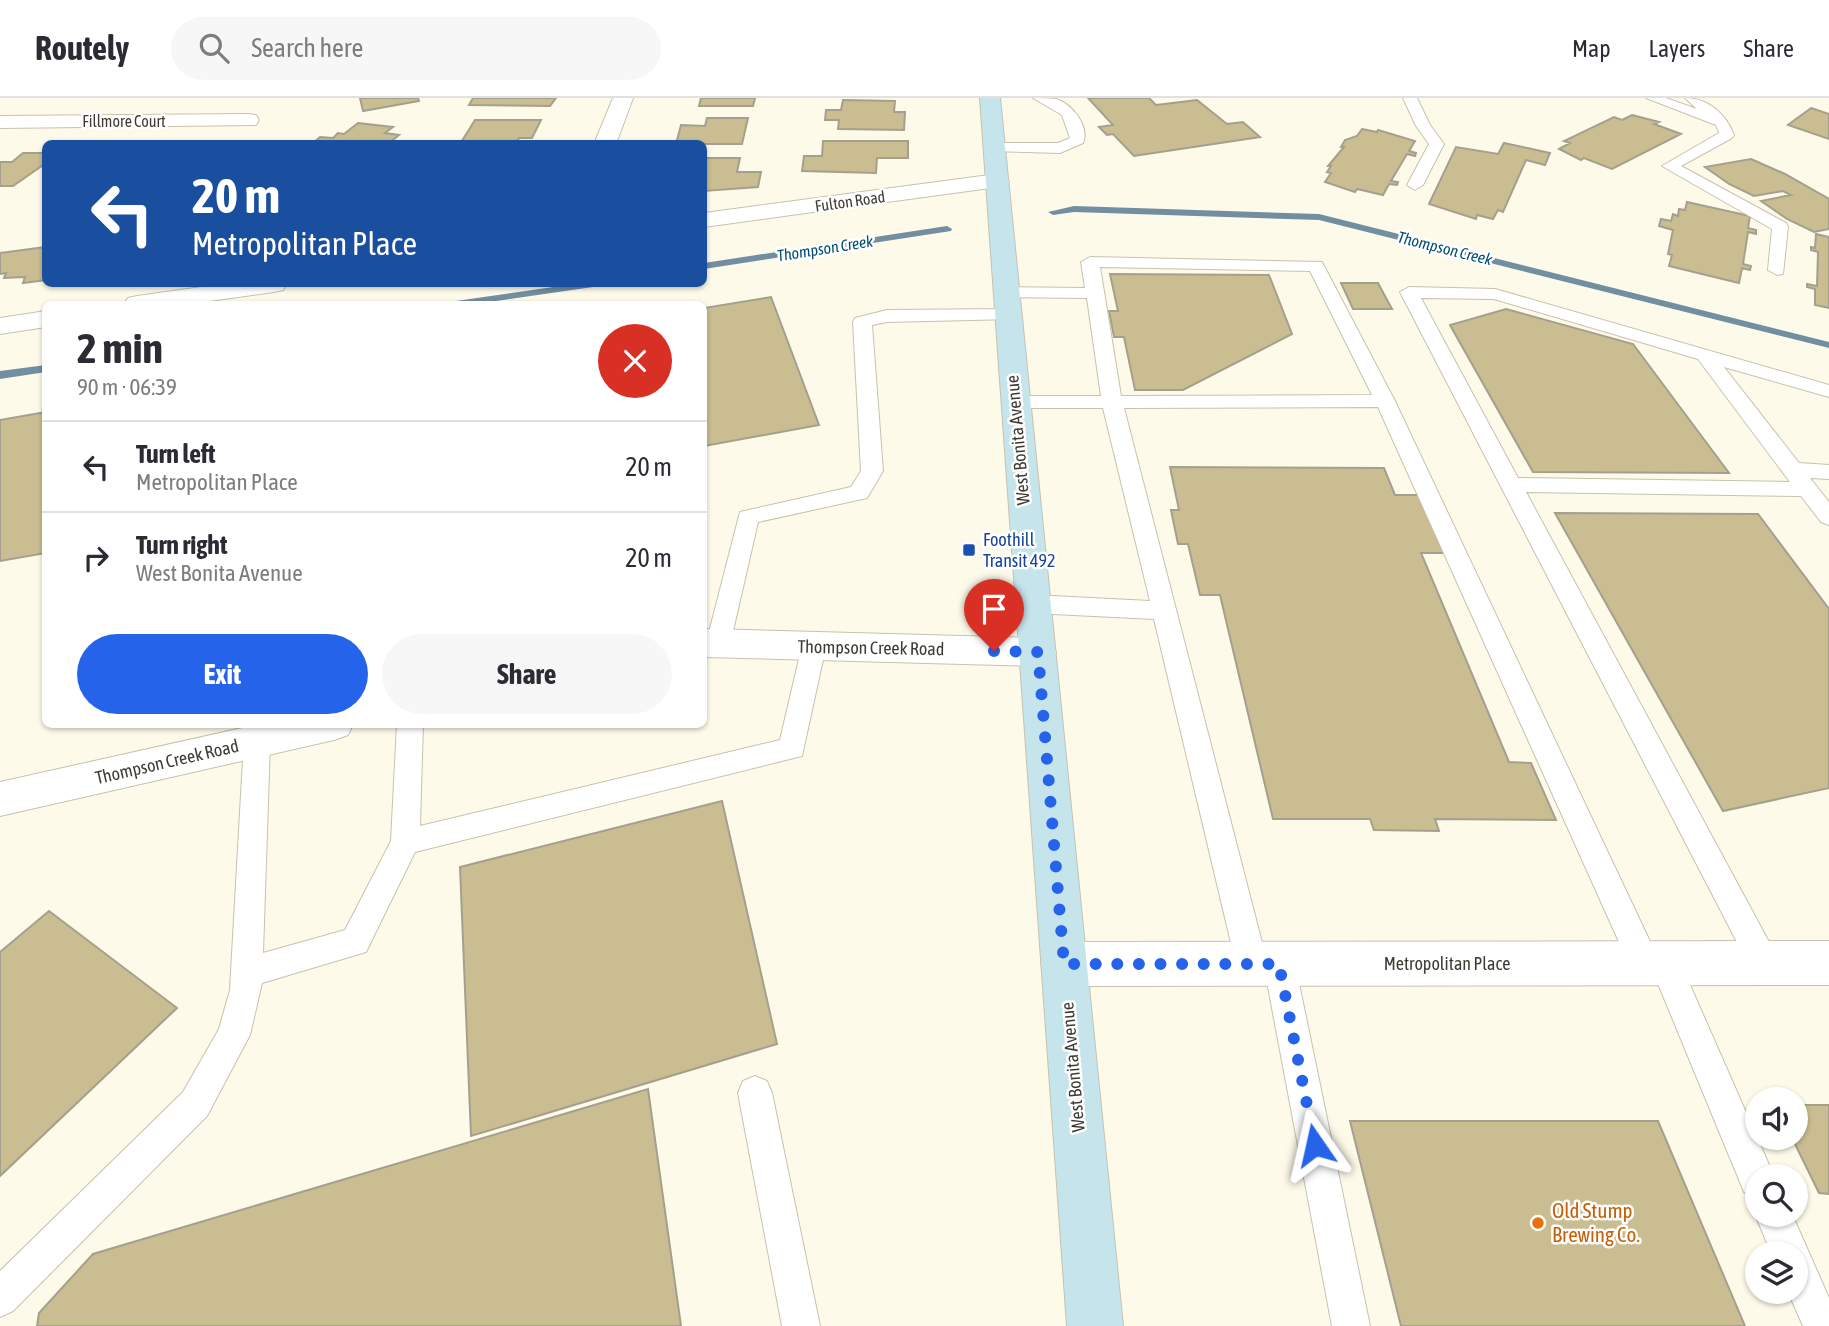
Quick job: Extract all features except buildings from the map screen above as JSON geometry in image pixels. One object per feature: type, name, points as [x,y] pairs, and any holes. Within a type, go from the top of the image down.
[{"type":"main road","name":"West Bonita Avenue","points":[[990,98],[1096,1326]]},
{"type":"street","points":[[607,140],[623,98]]},
{"type":"street","name":"Fillmore Court","points":[[0,122],[248,120]]},
{"type":"street","name":"Fulton Road","points":[[707,219],[996,164]]},
{"type":"street","points":[[158,301],[253,287]]},
{"type":"street","points":[[0,326],[42,319]]},
{"type":"street","name":"Thompson Creek Road","points":[[711,643],[1038,652]]},
{"type":"street","name":"Thompson Creek Road","points":[[0,799],[312,728]]},
{"type":"street","name":"Metropolitan Place","points":[[1064,964],[1829,963]]},
{"type":"lane","points":[[996,164],[1060,148],[1078,140],[1072,116],[1062,106],[1040,98]]},
{"type":"lane","points":[[1410,98],[1423,126],[1437,144],[1415,185]]},
{"type":"lane","points":[[1653,98],[1722,123]]},
{"type":"lane","points":[[1692,98],[1722,123],[1727,135],[1670,166],[1780,227],[1777,270]]},
{"type":"lane","points":[[1351,1326],[1265,964],[1164,611],[1112,402],[1090,262],[1316,267],[1385,401],[1750,1164]]},
{"type":"lane","points":[[1764,963],[1409,292],[1495,294],[1829,391]]},
{"type":"lane","points":[[711,643],[748,516],[859,492],[872,471],[862,322],[887,316],[1093,293]]},
{"type":"lane","points":[[1705,355],[1829,517]]},
{"type":"lane","points":[[1015,402],[1385,401]]},
{"type":"lane","points":[[1793,470],[1829,472]]},
{"type":"lane","points":[[1511,485],[1807,489]]},
{"type":"lane","points":[[1033,604],[1164,611]]},
{"type":"lane","points":[[405,842],[792,748],[814,646]]},
{"type":"lane","points":[[247,972],[355,942],[405,842],[410,728]]},
{"type":"lane","points":[[0,1298],[195,1104],[234,1035],[246,990],[257,741]]},
{"type":"lane","points":[[755,1093],[801,1326]]},
{"type":"lane","points":[[1808,1294],[1822,1326]]},
{"type":"waterway","name":"Thompson Creek","points":[[1053,212],[1074,209],[1319,217],[1829,345]]},
{"type":"waterway","name":"Thompson Creek","points":[[707,266],[947,229]]},
{"type":"waterway","name":"Thompson Creek","points":[[477,301],[572,287]]},
{"type":"waterway","name":"Thompson Creek","points":[[0,375],[42,369]]},
{"type":"place","name":"Foothill Transit 492","points":[[969,550]]},
{"type":"place","name":"Old Stump Brewing Co.","points":[[1538,1223]]},
{"type":"route","points":[[994,651],[1038,652],[1064,964],[1279,964],[1315,1145]]}]
